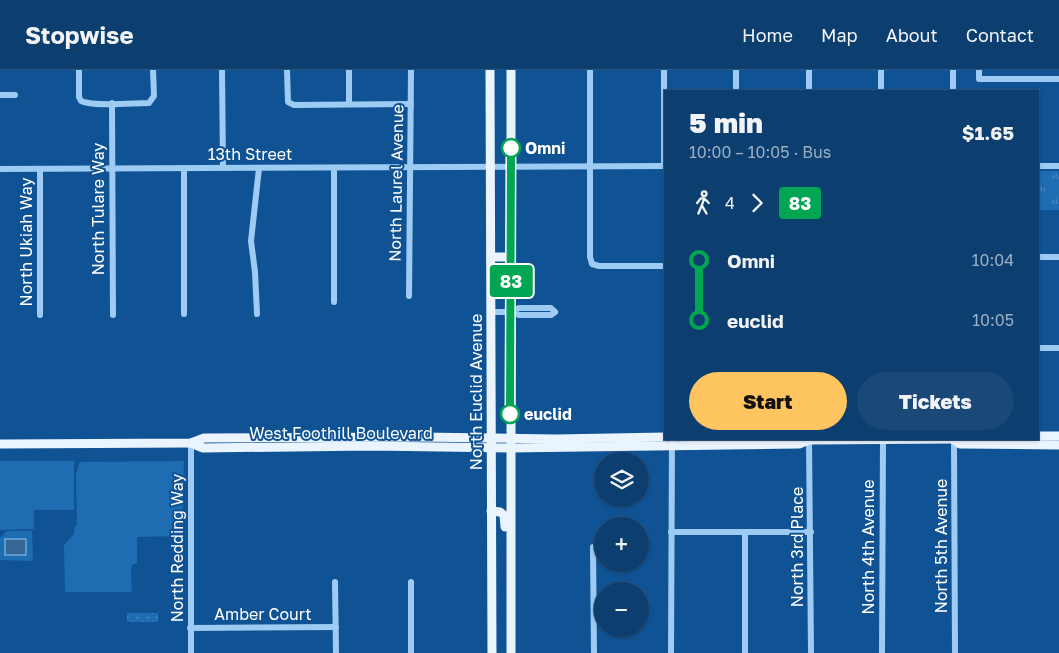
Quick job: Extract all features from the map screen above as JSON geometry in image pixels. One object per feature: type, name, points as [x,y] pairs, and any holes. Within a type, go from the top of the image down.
[{"type":"main road","name":"North Euclid Avenue","points":[[490,70],[492,653]]},
{"type":"main road","points":[[511,70],[511,653]]},
{"type":"main road","points":[[491,257],[511,257]]},
{"type":"main road","points":[[492,380],[511,380]]},
{"type":"main road","points":[[1039,436],[1059,436]]},
{"type":"main road","points":[[326,447],[337,442],[369,442],[373,437]]},
{"type":"main road","name":"West Foothill Boulevard","points":[[0,444],[191,443],[204,438],[373,437],[492,438],[510,443]]},
{"type":"main road","points":[[510,443],[664,437]]},
{"type":"main road","points":[[510,443],[671,442],[799,444],[805,440]]},
{"type":"main road","points":[[956,440],[960,444],[1059,444]]},
{"type":"main road","name":"West Foothill Boulevard","points":[[191,443],[204,448],[492,447],[510,443]]},
{"type":"main road","points":[[491,511],[500,512],[504,515],[505,545],[510,566]]},
{"type":"main road","points":[[492,634],[510,634]]},
{"type":"street","points":[[79,70],[79,97],[81,101],[86,103],[148,102],[154,96],[153,70]]},
{"type":"street","points":[[222,70],[223,168]]},
{"type":"street","points":[[287,70],[288,102],[294,105],[411,104]]},
{"type":"street","points":[[349,70],[349,104]]},
{"type":"street","name":"North Laurel Avenue","points":[[409,296],[411,70]]},
{"type":"street","points":[[590,70],[590,257],[592,264],[599,266],[664,266]]},
{"type":"street","points":[[664,70],[664,90]]},
{"type":"street","points":[[736,70],[736,90]]},
{"type":"street","points":[[809,70],[809,90]]},
{"type":"street","points":[[881,70],[881,90]]},
{"type":"street","points":[[953,70],[953,90]]},
{"type":"street","points":[[979,70],[979,79],[1059,79]]},
{"type":"street","points":[[0,95],[15,95]]},
{"type":"street","name":"North Tulare Way","points":[[112,103],[113,315]]},
{"type":"street","name":"13th Street","points":[[0,169],[664,166]]},
{"type":"street","points":[[1039,166],[1059,166]]},
{"type":"street","points":[[184,168],[184,314]]},
{"type":"street","points":[[257,314],[251,240],[260,168]]},
{"type":"street","points":[[334,168],[334,302]]},
{"type":"street","name":"North Ukiah Way","points":[[40,169],[40,315]]},
{"type":"street","points":[[1039,257],[1059,257]]},
{"type":"street","points":[[491,312],[511,312],[519,315],[551,315],[555,312],[551,308],[519,308],[511,312]]},
{"type":"street","points":[[1039,348],[1059,348]]},
{"type":"street","name":"North 3rd Place","points":[[807,440],[811,532],[810,653]]},
{"type":"street","name":"North 4th Avenue","points":[[882,440],[882,653]]},
{"type":"street","name":"North 5th Avenue","points":[[955,440],[955,653]]},
{"type":"street","points":[[671,442],[671,653]]},
{"type":"street","name":"North Redding Way","points":[[191,443],[191,653]]},
{"type":"street","points":[[671,532],[811,532]]},
{"type":"street","points":[[745,532],[745,653]]},
{"type":"street","points":[[593,547],[594,653]]},
{"type":"street","points":[[335,582],[336,653]]},
{"type":"street","points":[[411,582],[411,653]]},
{"type":"street","name":"Amber Court","points":[[190,628],[336,627]]},
{"type":"green space","points":[[1039,171],[1059,171],[1059,210],[1039,210]]},
{"type":"green space","points":[[0,461],[74,461],[74,510],[34,510],[34,529],[0,530]]},
{"type":"green space","points":[[184,461],[182,536],[137,537],[137,563],[132,565],[131,571],[132,592],[65,592],[64,545],[74,534],[74,528],[77,525],[76,474],[80,462]]},
{"type":"green space","points":[[7,531],[32,531],[33,561],[0,560],[0,538]]},
{"type":"green space","points":[[127,613],[158,613],[158,622],[127,622]]},
{"type":"shaded area","points":[[5,539],[26,539],[26,555],[5,555]]},
{"type":"bus line","name":"83","points":[[510,414],[511,148]]},
{"type":"place","name":"Omni","points":[[511,148]]},
{"type":"place","name":"euclid","points":[[510,414]]}]
